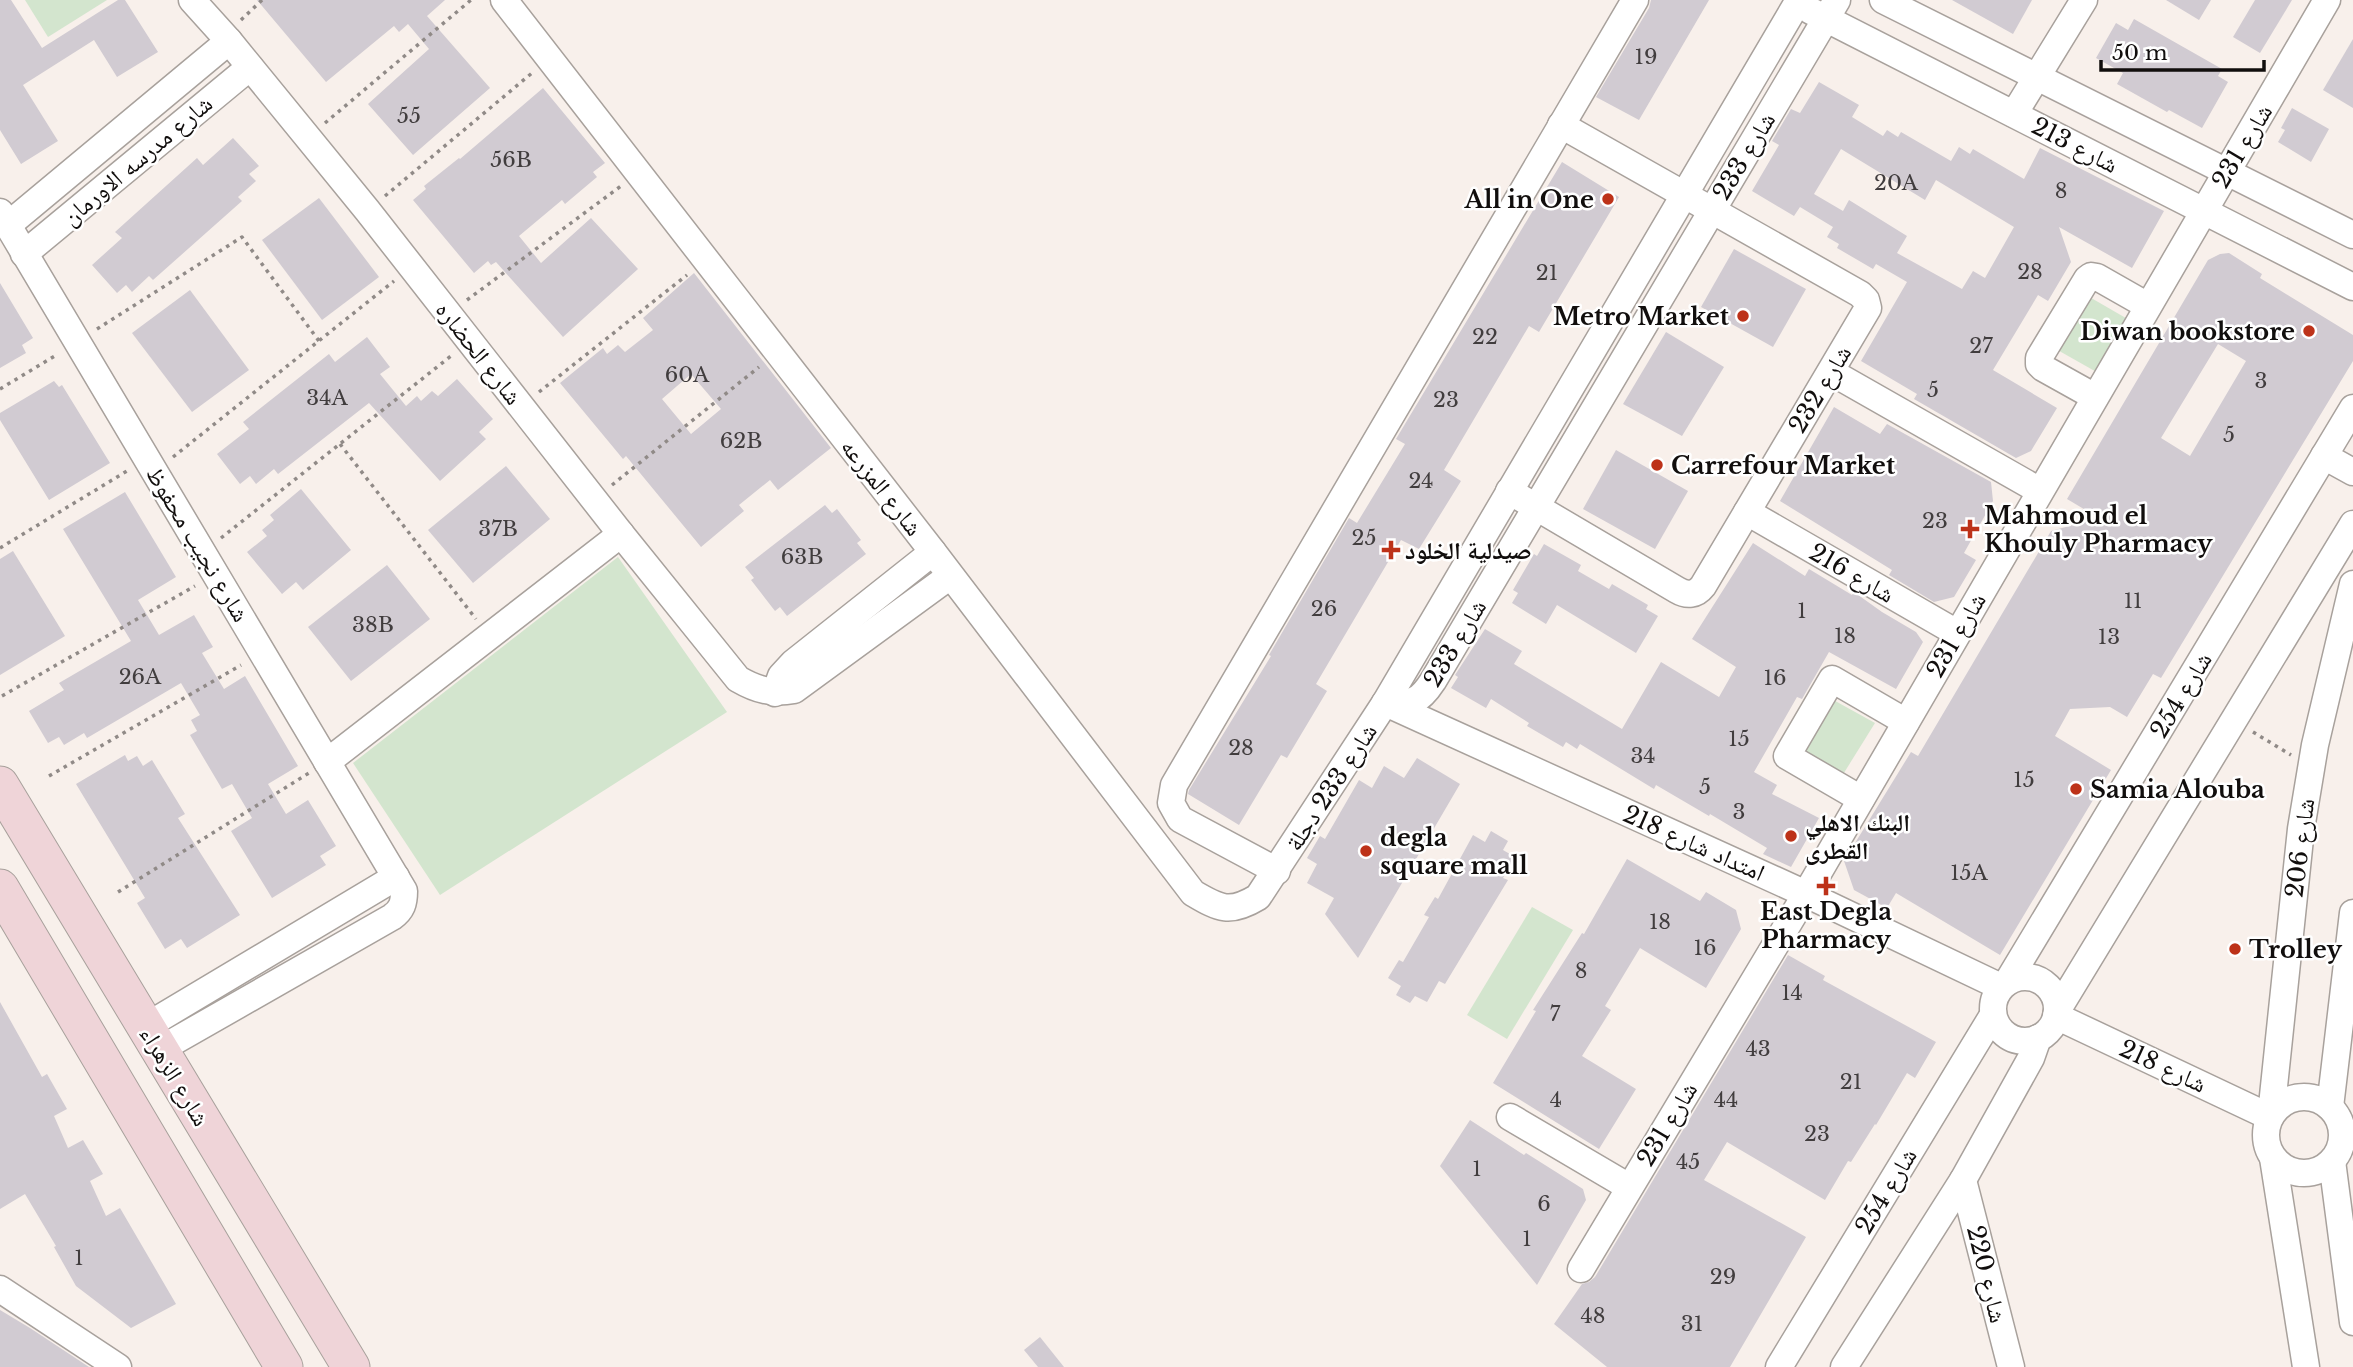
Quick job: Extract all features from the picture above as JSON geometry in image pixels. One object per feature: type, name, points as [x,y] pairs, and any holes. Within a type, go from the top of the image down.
[{"type":"main road","name":"شارع الزهراء","points":[[0,785],[351,1367]]},
{"type":"main road","points":[[0,888],[284,1367]]},
{"type":"street","name":"شارع الحضاره","points":[[192,0],[227,38],[367,210],[738,679],[755,689],[775,693]]},
{"type":"street","name":"شارع المزرعه","points":[[504,0],[933,552],[1193,893],[1218,908],[1241,908],[1258,897],[1277,871]]},
{"type":"street","points":[[1277,871],[1180,819],[1171,803],[1174,785],[1634,0]]},
{"type":"street","name":"شارع 213","points":[[1883,0],[2353,235]]},
{"type":"street","points":[[2014,114],[2084,0]]},
{"type":"street","name":"شارع 231","points":[[1581,1269],[1806,894],[2327,0]]},
{"type":"street","name":"شارع 213","points":[[1798,2],[1831,10],[2014,114],[2353,287]]},
{"type":"street","name":"شارع 233","points":[[1385,703],[1798,2]]},
{"type":"street","name":"شارع 233","points":[[1385,703],[1411,703],[1424,695],[1831,10]]},
{"type":"street","name":"شارع مدرسه الاورمان","points":[[4,218],[227,38]]},
{"type":"street","name":"شارع مدرسه الاورمان","points":[[24,254],[250,66]]},
{"type":"street","name":"شارع 232","points":[[1508,491],[1677,590],[1688,594],[1699,591],[1866,312],[1868,303],[1864,296],[1561,125]]},
{"type":"street","name":"شارع نجيب محفوظ","points":[[4,218],[404,891],[404,902],[400,911],[392,917],[152,1039]]},
{"type":"street","points":[[2095,397],[2043,368],[2039,364],[2039,358],[2087,278],[2091,276],[2148,306]]},
{"type":"street","points":[[1830,372],[2040,491]]},
{"type":"street","name":"شارع 254","points":[[2005,984],[2353,408]]},
{"type":"street","points":[[2324,456],[2353,472]]},
{"type":"street","name":"شارع 216","points":[[1747,512],[1957,633]]},
{"type":"street","points":[[2056,1014],[2053,995],[2041,982],[2025,977],[2005,984],[1996,995],[1993,1015],[1996,1024],[2010,1037],[2029,1041],[2046,1032],[2353,524]]},
{"type":"street","points":[[327,762],[621,534]]},
{"type":"street","points":[[775,693],[782,676],[793,663],[933,552]]},
{"type":"street","points":[[775,693],[794,690],[805,683],[950,576]]},
{"type":"street","name":"شارع 206","points":[[2270,1116],[2301,829],[2311,767],[2353,584]]},
{"type":"street","points":[[1861,799],[1787,756],[1832,679],[1906,722]]},
{"type":"street","name":"شارع 233 دجلة","points":[[1277,871],[1385,703]]},
{"type":"street","name":"امتداد شارع 218","points":[[1385,703],[2005,984]]},
{"type":"street","points":[[2330,1107],[2348,1007],[2353,913]]},
{"type":"street","name":"شارع 218","points":[[2056,1014],[2270,1116]]},
{"type":"street","name":"شارع 254","points":[[1779,1367],[1993,1015]]},
{"type":"street","points":[[1844,1367],[1963,1180],[2031,1058],[2038,1038]]},
{"type":"street","points":[[2306,1367],[2273,1158],[2265,1138],[2270,1116],[2280,1105],[2292,1098],[2318,1100],[2330,1107],[2341,1127],[2353,1322]]},
{"type":"street","points":[[1510,1117],[1629,1187]]},
{"type":"street","points":[[2273,1158],[2281,1166],[2302,1173],[2313,1172],[2341,1155]]},
{"type":"street","name":"شارع 220","points":[[1963,1180],[2011,1367]]},
{"type":"street","points":[[0,1289],[118,1367]]},
{"type":"path","points":[[227,38],[262,0]]},
{"type":"path","points":[[308,137],[471,0]]},
{"type":"path","points":[[367,210],[550,58]]},
{"type":"path","points":[[448,314],[639,173]]},
{"type":"path","points":[[0,389],[242,237],[319,341]]},
{"type":"path","points":[[521,406],[706,260]]},
{"type":"path","points":[[0,548],[151,465],[319,341],[412,267]]},
{"type":"path","points":[[2,696],[209,564],[340,444],[470,341]]},
{"type":"path","points":[[594,499],[778,352]]},
{"type":"path","points":[[340,444],[489,636]]},
{"type":"path","points":[[49,776],[262,653]]},
{"type":"path","points":[[2233,721],[2311,767]]},
{"type":"path","points":[[118,892],[327,762]]},
{"type":"green space","points":[[25,0],[107,0],[48,37]]},
{"type":"green space","points":[[2086,295],[2131,321],[2100,374],[2054,348]]},
{"type":"green space","points":[[618,557],[727,712],[440,895],[353,763]]},
{"type":"green space","points":[[1828,697],[1875,723],[1842,776],[1797,749]]},
{"type":"green space","points":[[1532,907],[1573,930],[1507,1039],[1467,1015]]},
{"type":"building","points":[[0,0],[11,0],[42,48],[118,0],[125,0],[158,52],[117,77],[94,40],[23,85],[58,141],[21,164],[0,130]]},
{"type":"building","points":[[257,0],[445,0],[427,16],[490,88],[413,155],[368,104],[429,49],[408,24],[399,32],[394,26],[326,82]]},
{"type":"building","points":[[1651,0],[1709,0],[1639,120],[1596,97],[1649,8]]},
{"type":"building","points":[[1952,0],[2032,0],[2013,34]]},
{"type":"building","points":[[2166,0],[2211,0],[2199,20]]},
{"type":"building","points":[[2255,0],[2292,0],[2260,53],[2233,37]]},
{"type":"building","points":[[2134,19],[2222,69],[2218,76],[2228,82],[2202,128],[2117,84],[2123,73],[2096,58],[2116,23],[2128,30]]},
{"type":"building","points":[[2353,39],[2353,108],[2323,90]]},
{"type":"building","points":[[1819,82],[1859,105],[1852,117],[1883,136],[1887,130],[1898,137],[1901,132],[1951,161],[1959,147],[1970,154],[1973,149],[2024,179],[2040,148],[2164,211],[2132,268],[2059,227],[2071,262],[2048,301],[2038,295],[1993,370],[2057,408],[2031,451],[2016,458],[1914,399],[1917,394],[1861,361],[1907,282],[1876,264],[1873,269],[1837,248],[1839,244],[1827,237],[1833,227],[1800,207],[1794,216],[1752,191],[1779,145],[1772,141],[1791,109],[1800,113]],"holes":[[[1841,149],[1925,200],[1936,180],[2014,227],[1985,278],[1973,271],[1962,289],[1897,253],[1907,236],[1849,200],[1843,211],[1814,194]]]},
{"type":"building","points":[[543,88],[605,163],[593,172],[597,177],[565,204],[562,200],[519,236],[541,263],[591,218],[638,269],[563,337],[496,262],[491,265],[488,261],[474,273],[413,200],[426,189],[424,186]]},
{"type":"building","points":[[2292,108],[2329,129],[2311,162],[2278,142],[2285,130],[2281,128]]},
{"type":"building","points":[[233,138],[259,166],[249,174],[256,181],[238,197],[242,201],[153,280],[149,276],[132,292],[126,285],[117,293],[92,265],[122,238],[115,232],[197,158],[203,165]]},
{"type":"building","points":[[1562,162],[1619,197],[1539,332],[1529,326],[1444,470],[1461,481],[1419,549],[1401,540],[1316,684],[1327,691],[1287,758],[1281,755],[1239,825],[1188,794],[1189,790],[1271,656],[1269,655],[1349,518],[1357,523],[1405,444],[1396,439]]},
{"type":"building","points":[[319,198],[379,277],[322,320],[262,240]]},
{"type":"building","points":[[1734,249],[1806,289],[1773,347],[1701,307]]},
{"type":"building","points":[[2229,253],[2262,274],[2260,278],[2353,335],[2353,361],[2161,678],[2153,674],[2127,717],[2110,707],[2070,709],[2055,736],[2111,770],[2000,955],[1896,893],[1887,908],[1854,890],[1844,861],[1911,752],[1918,756],[2051,531],[2099,518],[2067,499],[2208,260]],"holes":[[[2218,344],[2246,361],[2190,456],[2161,438]]]},
{"type":"building","points":[[694,273],[831,448],[778,490],[770,480],[739,505],[744,511],[701,547],[626,456],[623,459],[560,383],[603,348],[607,354],[618,345],[625,352],[653,330],[643,318]],"holes":[[[691,374],[721,409],[691,434],[662,399]]]},
{"type":"building","points":[[0,283],[33,338],[22,345],[26,353],[0,368]]},
{"type":"building","points":[[190,290],[249,370],[192,412],[132,333]]},
{"type":"building","points":[[1666,332],[1724,367],[1682,436],[1623,404]]},
{"type":"building","points":[[367,337],[390,367],[380,374],[406,406],[417,396],[421,401],[432,391],[438,396],[457,379],[493,419],[479,432],[486,439],[440,481],[369,403],[278,474],[274,469],[256,484],[250,476],[240,484],[217,454],[249,429],[243,422],[329,354],[335,362]]},
{"type":"building","points":[[54,381],[59,387],[62,385],[110,463],[49,500],[0,420],[0,413]]},
{"type":"building","points":[[1834,407],[1880,434],[1887,424],[1991,482],[1993,501],[1964,553],[1976,560],[1954,597],[1934,602],[1889,575],[1892,570],[1780,501]]},
{"type":"building","points":[[1616,450],[1688,491],[1655,549],[1583,509]]},
{"type":"building","points":[[506,466],[550,519],[473,583],[428,530]]},
{"type":"building","points":[[301,489],[351,550],[303,590],[296,582],[282,594],[247,552],[267,536],[262,530],[274,520],[270,515]]},
{"type":"building","points":[[125,492],[176,577],[138,600],[159,635],[194,615],[213,647],[202,653],[224,689],[245,676],[298,766],[268,784],[286,814],[308,800],[336,846],[320,856],[326,865],[272,898],[231,831],[252,818],[232,784],[222,789],[190,735],[197,731],[191,720],[200,715],[181,683],[87,738],[84,733],[64,745],[59,737],[48,743],[29,711],[64,690],[59,683],[131,641],[63,529]]},
{"type":"building","points":[[825,505],[832,513],[837,509],[861,540],[857,543],[866,554],[787,616],[780,607],[775,611],[751,580],[754,578],[745,567]]},
{"type":"building","points":[[1753,543],[1805,576],[1809,569],[1852,595],[1854,592],[1916,632],[1923,642],[1896,689],[1829,652],[1802,699],[1797,697],[1754,772],[1777,785],[1772,794],[1819,818],[1791,867],[1763,854],[1767,848],[1710,814],[1709,816],[1656,785],[1654,789],[1580,744],[1577,749],[1566,742],[1563,747],[1527,726],[1529,723],[1491,699],[1486,708],[1451,688],[1458,677],[1455,675],[1485,629],[1522,651],[1514,664],[1622,729],[1661,662],[1719,697],[1736,667],[1692,639]]},
{"type":"building","points":[[1544,544],[1581,565],[1578,571],[1609,589],[1612,584],[1648,605],[1646,609],[1658,616],[1636,653],[1557,605],[1546,624],[1512,603],[1518,593],[1513,590],[1534,554],[1537,556]]},
{"type":"building","points":[[13,551],[65,636],[0,675],[0,559]]},
{"type":"building","points":[[387,565],[430,619],[351,681],[308,627]]},
{"type":"building","points":[[125,755],[128,761],[137,756],[143,766],[152,760],[185,814],[178,818],[240,915],[187,948],[181,939],[165,949],[137,903],[145,898],[76,784]]},
{"type":"building","name":"degla square mall","points":[[1417,758],[1460,784],[1358,958],[1325,914],[1334,898],[1307,883],[1317,864],[1307,858],[1320,836],[1325,839],[1359,780],[1372,788],[1384,766],[1404,778]]},
{"type":"building","points":[[1491,831],[1508,841],[1503,850],[1515,857],[1503,878],[1508,880],[1445,984],[1439,981],[1427,1002],[1415,996],[1410,1003],[1396,995],[1401,986],[1388,978],[1399,960],[1403,962],[1429,917],[1424,915],[1435,897],[1438,899],[1473,835],[1485,842]]},
{"type":"building","points":[[1627,859],[1700,901],[1706,892],[1736,910],[1741,929],[1706,988],[1640,948],[1605,1006],[1611,1010],[1582,1056],[1636,1089],[1599,1149],[1493,1083],[1536,1011],[1533,1010],[1582,933],[1584,934]]},
{"type":"building","points":[[1788,955],[1825,976],[1823,980],[1936,1042],[1915,1078],[1907,1073],[1876,1125],[1851,1162],[1848,1161],[1825,1200],[1727,1142],[1704,1180],[1806,1237],[1730,1367],[1607,1367],[1554,1324],[1582,1284],[1595,1277]]},
{"type":"building","points":[[0,1002],[42,1077],[47,1074],[67,1109],[54,1116],[68,1148],[83,1140],[103,1174],[90,1181],[106,1216],[120,1208],[176,1304],[131,1328],[76,1286],[25,1194],[0,1209]]},
{"type":"building","points":[[1470,1120],[1583,1189],[1586,1200],[1537,1285],[1440,1166]]},
{"type":"building","points":[[0,1310],[30,1328],[89,1367],[0,1367]]},
{"type":"building","points":[[1040,1337],[1064,1367],[1038,1367],[1024,1350]]},
{"type":"place","name":"All in One","points":[[1608,199]]},
{"type":"place","name":"Metro Market","points":[[1743,316]]},
{"type":"place","name":"Diwan bookstore","points":[[2309,331]]},
{"type":"place","name":"Carrefour Market","points":[[1657,465]]},
{"type":"place","name":"Mahmoud el Khouly Pharmacy","points":[[1970,529]]},
{"type":"place","name":"صيدلية الخلود","points":[[1391,550]]},
{"type":"place","name":"Samia Alouba","points":[[2076,789]]},
{"type":"place","name":"البنك الاهلي القطرى","points":[[1791,836]]},
{"type":"place","name":"degla square mall","points":[[1366,851]]},
{"type":"place","name":"East Degla Pharmacy","points":[[1826,886]]},
{"type":"place","name":"Trolley","points":[[2235,949]]}]
